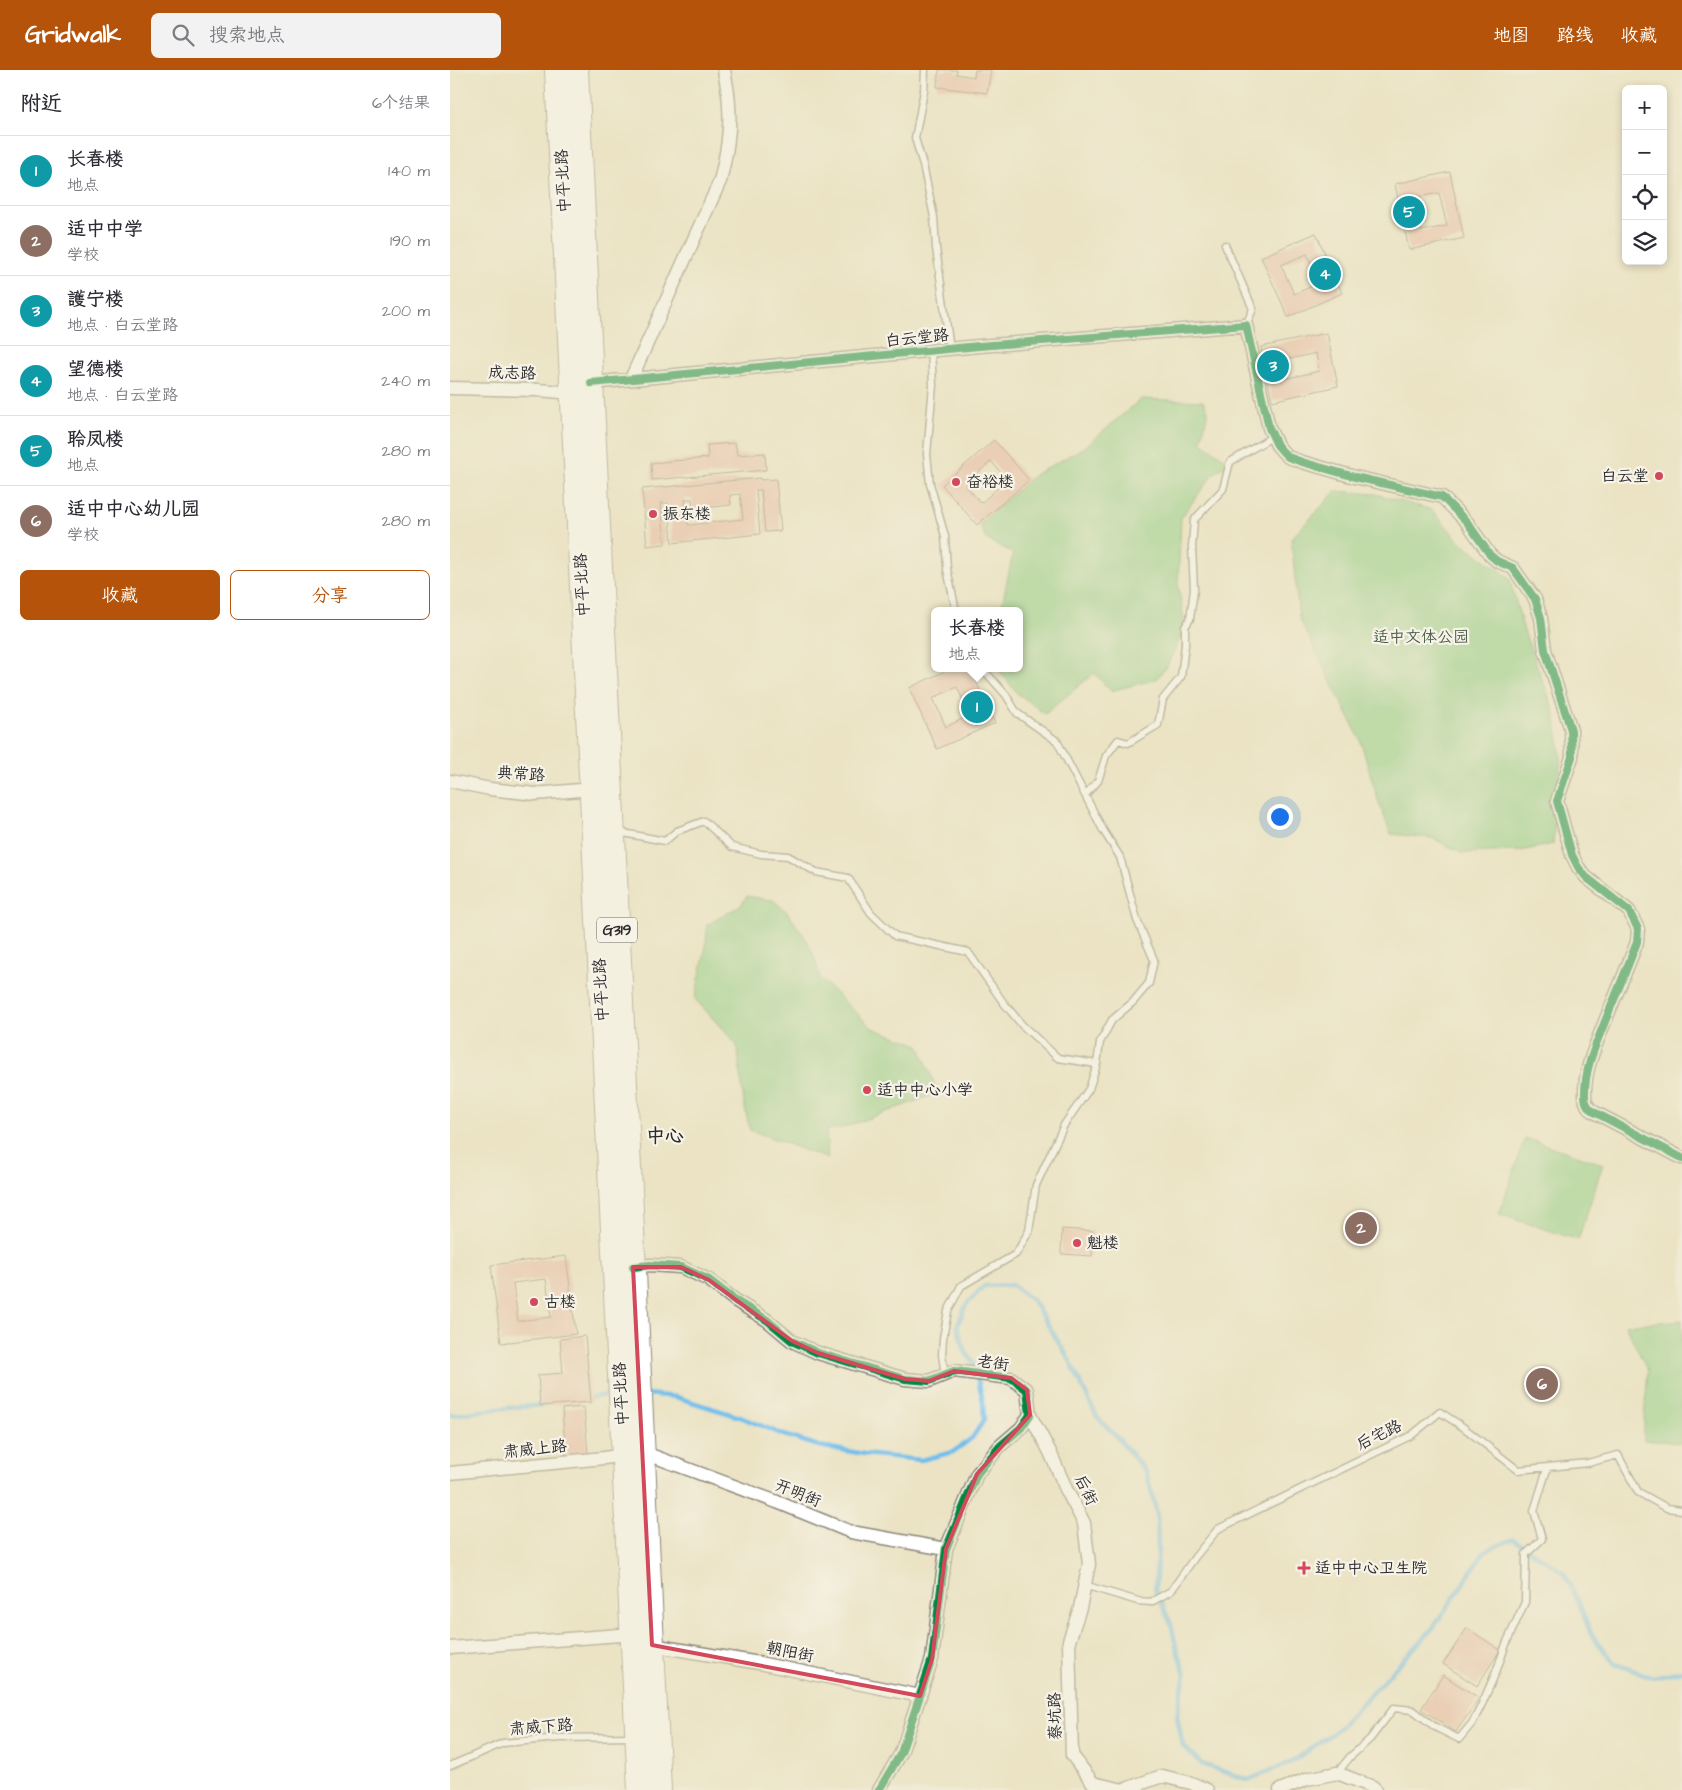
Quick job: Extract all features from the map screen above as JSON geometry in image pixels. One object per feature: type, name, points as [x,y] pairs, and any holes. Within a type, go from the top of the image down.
[{"type":"highway","name":"中平北路","points":[[557,70],[582,388],[591,789],[633,1453]]},
{"type":"highway","name":"G319","points":[[576,70],[582,388],[612,830],[633,1267],[633,1453],[642,1639],[659,1790]]},
{"type":"highway","name":"G319","points":[[640,1790],[638,1736],[642,1639]]},
{"type":"street","points":[[631,379],[720,181],[727,150],[730,106],[724,70]]},
{"type":"street","name":"白云堂路","points":[[582,388],[631,379],[950,348],[1246,325]]},
{"type":"street","points":[[1246,325],[1267,420],[1272,436],[1283,452],[1295,460],[1355,477],[1442,497],[1466,522],[1490,555],[1497,561],[1513,568],[1535,599],[1541,618],[1545,650],[1570,730],[1572,757],[1557,801],[1572,855],[1586,877],[1629,911],[1638,929],[1637,942],[1592,1054],[1587,1073],[1586,1102],[1594,1112],[1682,1158]]},
{"type":"street","name":"成志路","points":[[450,388],[538,390],[582,388]]},
{"type":"street","name":"典常路","points":[[450,781],[490,789],[534,794],[591,789]]},
{"type":"street","name":"老街","points":[[633,1267],[650,1265],[681,1267],[709,1280],[736,1302],[767,1320],[792,1341],[818,1353],[905,1379],[929,1381],[954,1371],[990,1377],[1011,1378],[1027,1390],[1030,1415]]},
{"type":"street","points":[[879,1790],[900,1753],[932,1659],[946,1549],[977,1474],[1000,1446],[1021,1428],[1030,1415]]},
{"type":"street","name":"后街","points":[[1030,1415],[1084,1523],[1089,1564],[1084,1585]]},
{"type":"street","name":"肃威上路","points":[[450,1473],[604,1458],[633,1453]]},
{"type":"street","name":"开明街","points":[[633,1453],[777,1502],[851,1532],[946,1549]]},
{"type":"street","name":"蔡坑路","points":[[1084,1585],[1080,1608],[1068,1641],[1072,1755],[1094,1783],[1123,1790],[1162,1776],[1191,1783],[1207,1790]]},
{"type":"street","name":"朝阳街","points":[[450,1648],[642,1639],[920,1696]]},
{"type":"street","points":[[1280,1790],[1307,1779],[1337,1773],[1373,1787],[1376,1790]]},
{"type":"lane","points":[[925,70],[924,91],[915,138],[934,217],[936,248],[950,348]]},
{"type":"lane","points":[[1225,245],[1253,309],[1246,325]]},
{"type":"lane","points":[[931,350],[933,385],[927,454],[930,484],[945,536],[947,570],[955,607]]},
{"type":"lane","points":[[1085,795],[1098,781],[1106,756],[1118,740],[1128,743],[1158,725],[1163,699],[1181,677],[1185,627],[1190,619],[1194,590],[1192,546],[1194,520],[1223,489],[1230,462],[1272,436]]},
{"type":"lane","points":[[945,1375],[942,1338],[948,1311],[961,1286],[1016,1254],[1029,1231],[1036,1185],[1064,1125],[1089,1089],[1097,1064],[1100,1042],[1112,1020],[1133,1002],[1150,983],[1154,960],[1137,920],[1120,857],[1103,830],[1057,741],[1017,713],[1006,695],[986,672]]},
{"type":"lane","points":[[612,830],[665,842],[677,831],[704,821],[732,847],[761,854],[788,856],[816,872],[848,878],[871,912],[895,936],[968,952],[1003,1002],[1022,1025],[1058,1058],[1097,1064]]},
{"type":"lane","name":"后宅路","points":[[1084,1585],[1138,1601],[1151,1602],[1171,1590],[1218,1529],[1412,1435],[1440,1412],[1464,1427],[1518,1470],[1547,1469],[1588,1463],[1618,1455],[1638,1492],[1667,1508],[1682,1510]]},
{"type":"lane","points":[[1337,1773],[1350,1757],[1370,1739],[1394,1708],[1413,1710],[1436,1727],[1459,1739],[1473,1722],[1525,1602],[1526,1554],[1542,1539],[1534,1511],[1547,1469]]},
{"type":"lane","name":"肃威下路","points":[[450,1766],[503,1743],[559,1738],[638,1736]]},
{"type":"highlighted area","points":[[633,1267],[681,1267],[709,1280],[792,1341],[818,1353],[905,1379],[929,1381],[954,1371],[1011,1378],[1027,1390],[1030,1415],[977,1474],[946,1549],[932,1659],[920,1696],[652,1645]]},
{"type":"green space","points":[[1141,399],[1203,401],[1208,411],[1201,442],[1230,462],[1213,474],[1181,518],[1178,584],[1185,627],[1167,666],[1156,679],[1111,691],[1094,673],[1045,714],[1017,693],[1000,672],[1023,672],[1023,607],[1000,607],[1013,553],[986,539],[980,524],[1034,475],[1085,447]]},
{"type":"green space","name":"适中文体公园","points":[[1336,491],[1375,494],[1432,510],[1459,541],[1509,577],[1524,631],[1555,714],[1561,756],[1553,844],[1521,851],[1462,853],[1432,838],[1391,834],[1378,800],[1360,739],[1299,618],[1291,539]]},
{"type":"green space","points":[[747,896],[773,900],[787,912],[806,939],[815,958],[820,978],[872,1028],[919,1045],[938,1093],[842,1128],[826,1130],[828,1159],[750,1130],[744,1104],[737,1045],[695,999],[706,946],[707,925],[741,905]]},
{"type":"green space","points":[[1525,1138],[1603,1164],[1578,1240],[1499,1214]]},
{"type":"green space","points":[[1682,1320],[1682,1443],[1644,1440],[1648,1371],[1625,1325]]},
{"type":"building","points":[[939,70],[957,70],[956,74],[974,77],[975,70],[991,70],[987,93],[937,87]]},
{"type":"building","points":[[1450,172],[1464,238],[1409,250],[1395,184]],"holes":[[[1439,193],[1447,226],[1421,231],[1414,198]]]},
{"type":"building","points":[[1316,233],[1342,293],[1288,317],[1261,257]],"holes":[[[1307,254],[1320,283],[1294,294],[1281,265]]]},
{"type":"building","points":[[1327,333],[1338,386],[1272,401],[1261,347]],"holes":[[[1316,353],[1319,371],[1284,379],[1281,361]]]},
{"type":"building","name":"奋裕楼","points":[[994,440],[1029,480],[977,525],[942,485]],"holes":[[[991,461],[1007,480],[981,503],[965,485]]]},
{"type":"building","points":[[735,443],[737,455],[765,453],[766,470],[652,480],[651,463],[708,458],[707,445]]},
{"type":"building","name":"振东楼","points":[[760,478],[760,480],[776,479],[781,531],[765,532],[761,490],[756,490],[760,534],[672,543],[669,503],[661,503],[665,544],[647,546],[642,489]],"holes":[[[740,494],[743,519],[688,525],[685,499],[692,499],[693,509],[731,505],[730,495]]]},
{"type":"building","points":[[943,672],[972,672],[995,723],[937,749],[909,688]],"holes":[[[957,687],[970,715],[946,727],[933,698]]]},
{"type":"building","name":"魁楼","points":[[1062,1229],[1093,1231],[1092,1256],[1061,1254]]},
{"type":"building","points":[[566,1256],[576,1334],[501,1343],[491,1265]],"holes":[[[546,1279],[551,1317],[518,1321],[513,1283]]]},
{"type":"building","points":[[585,1336],[591,1402],[540,1406],[538,1375],[563,1373],[560,1339]]},
{"type":"building","points":[[584,1407],[588,1454],[566,1456],[562,1409]]},
{"type":"building","points":[[1467,1628],[1500,1650],[1477,1686],[1443,1664]]},
{"type":"building","points":[[1443,1675],[1479,1698],[1456,1732],[1421,1709]]},
{"type":"waterway","points":[[647,1394],[676,1397],[740,1417],[784,1435],[819,1446],[864,1454],[921,1460],[953,1452],[972,1438],[984,1420],[983,1401],[974,1364],[965,1351],[957,1326],[966,1305],[984,1286],[1012,1285],[1033,1301],[1069,1359],[1097,1417],[1118,1438],[1146,1472],[1157,1513],[1158,1550],[1155,1590],[1171,1624],[1185,1674],[1177,1716],[1183,1746],[1202,1764],[1248,1780],[1293,1761],[1336,1731],[1433,1628],[1485,1551],[1513,1539],[1564,1573],[1591,1634],[1615,1664],[1653,1677],[1682,1671]]},
{"type":"waterway","points":[[585,1399],[614,1393]]},
{"type":"waterway","points":[[450,1414],[545,1405]]},
{"type":"cycle path","points":[[591,383],[979,346],[1246,325],[1269,428],[1277,445],[1288,457],[1355,477],[1442,497],[1467,522],[1490,555],[1497,561],[1513,568],[1535,599],[1541,618],[1545,650],[1571,730],[1572,757],[1557,801],[1572,855],[1586,877],[1629,911],[1638,929],[1637,942],[1589,1064],[1585,1085],[1586,1101],[1594,1112],[1682,1158]]},
{"type":"cycle path","points":[[633,1267],[650,1265],[681,1267],[709,1280],[736,1301],[767,1320],[792,1341],[818,1353],[905,1379],[929,1381],[954,1371],[1011,1378],[1027,1390],[1030,1415],[1021,1428],[1000,1446],[977,1474],[946,1549],[932,1659],[901,1753],[879,1790]]},
{"type":"place","name":"聆凤楼","points":[[1409,212]]},
{"type":"place","name":"望德楼","points":[[1325,274]]},
{"type":"place","name":"護宁楼","points":[[1273,366]]},
{"type":"place","name":"白云堂","points":[[1659,476]]},
{"type":"place","name":"奋裕楼","points":[[956,482]]},
{"type":"place","name":"振东楼","points":[[653,514]]},
{"type":"place","name":"长春楼","points":[[977,707]]},
{"type":"place","name":"适中中心小学","points":[[867,1090]]},
{"type":"place","name":"适中中学","points":[[1361,1228]]},
{"type":"place","name":"魁楼","points":[[1077,1243]]},
{"type":"place","name":"古楼","points":[[534,1302]]},
{"type":"place","name":"适中中心幼儿园","points":[[1542,1384]]},
{"type":"place","name":"适中中心卫生院","points":[[1304,1568]]},
{"type":"district","name":"中心","points":[[665,1136]]}]
